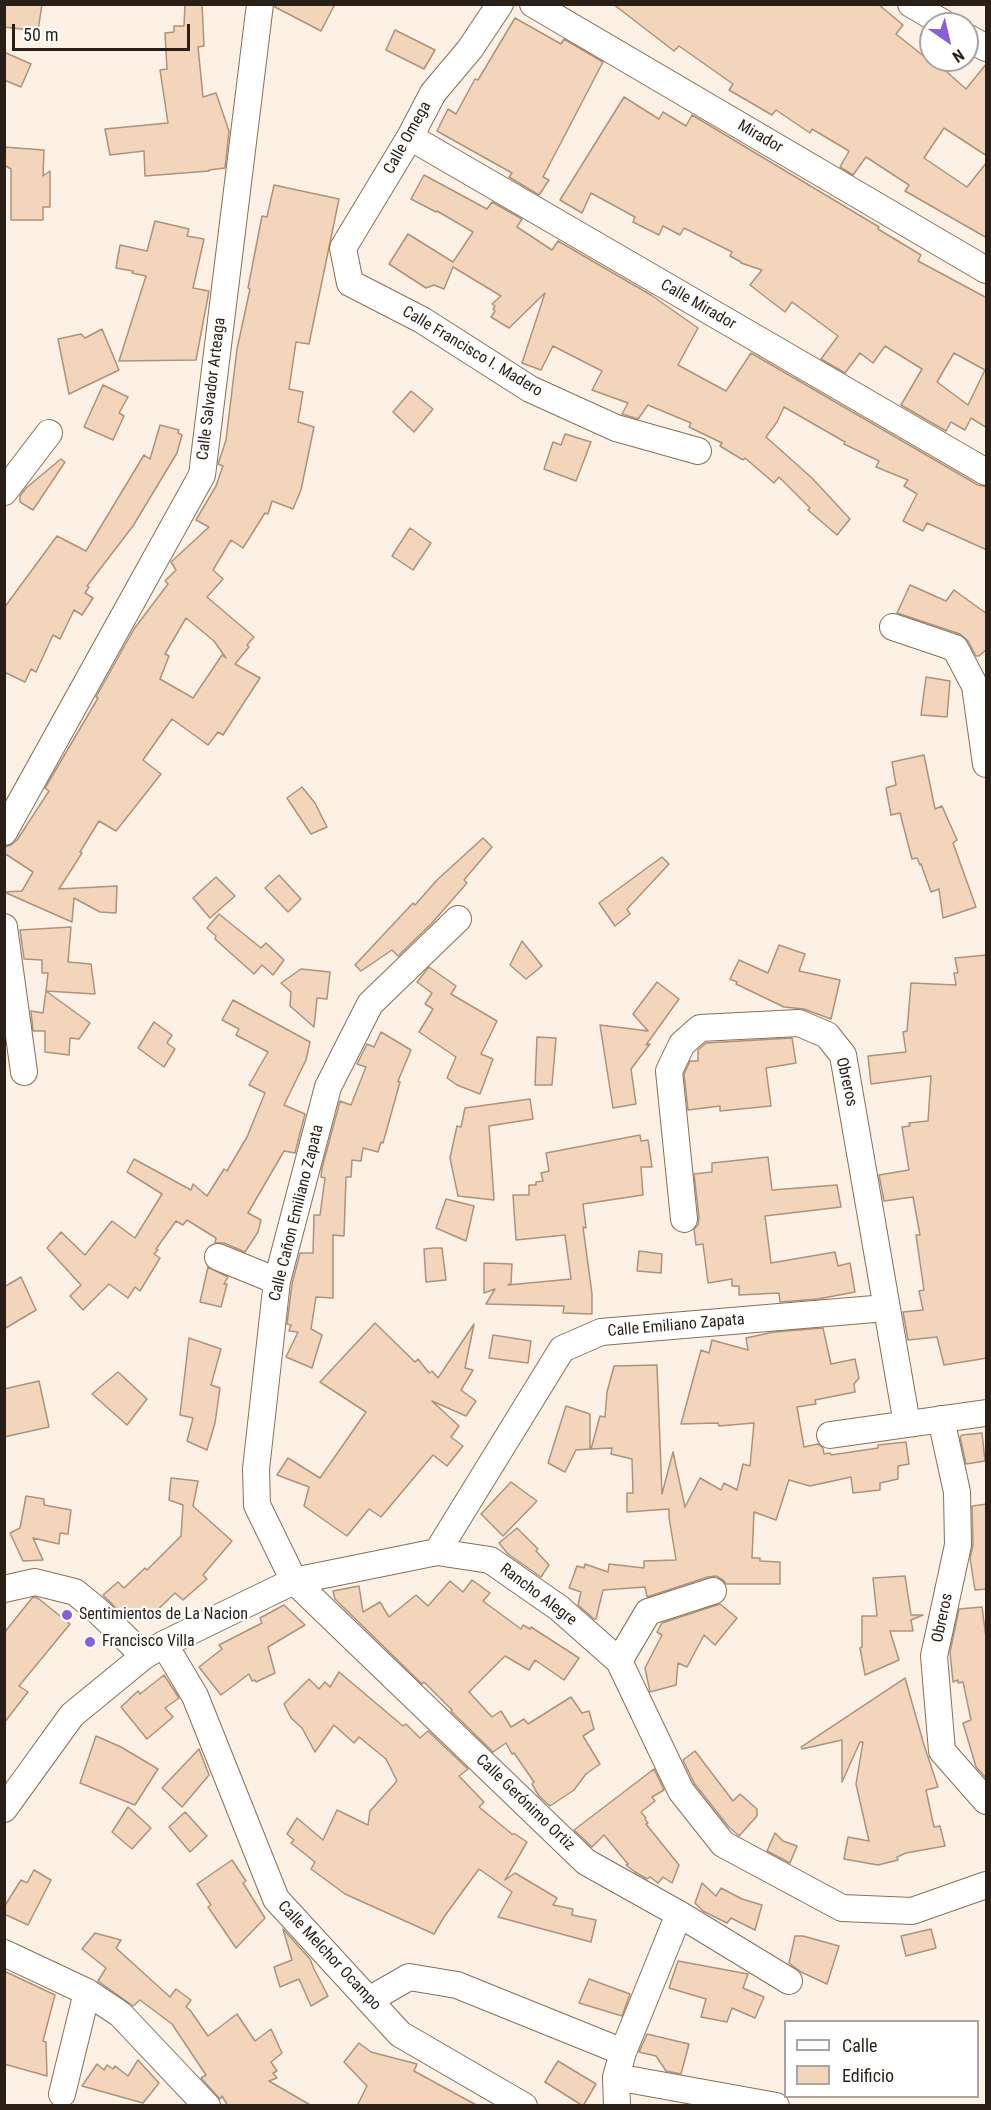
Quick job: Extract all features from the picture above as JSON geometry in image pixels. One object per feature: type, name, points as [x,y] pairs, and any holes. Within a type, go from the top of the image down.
[{"type":"street","name":"Calle Salvador Arteaga","points":[[4,832],[202,475],[260,4]]},
{"type":"street","name":"Calle Omega","points":[[350,283],[343,248],[410,137],[433,93],[470,49],[500,4]]},
{"type":"street","name":"Mirador","points":[[533,4],[987,270]]},
{"type":"street","points":[[911,4],[925,12]]},
{"type":"street","name":"Calle Mirador","points":[[410,137],[987,472]]},
{"type":"street","name":"Calle Francisco I. Madero","points":[[350,283],[422,320],[530,389],[616,428],[698,451]]},
{"type":"street","points":[[4,492],[49,433]]},
{"type":"street","points":[[893,627],[955,648],[975,686],[987,764]]},
{"type":"street","name":"Calle Cañon Emiliano Zapata","points":[[294,1581],[256,1505],[256,1469],[277,1281],[328,1088],[370,1004],[458,919]]},
{"type":"street","points":[[4,927],[24,1072]]},
{"type":"street","name":"Obreros","points":[[684,1219],[669,1071],[682,1044],[700,1028],[799,1023],[827,1035],[843,1055],[907,1424]]},
{"type":"street","points":[[218,1257],[277,1281]]},
{"type":"street","name":"Calle Emiliano Zapata","points":[[437,1552],[562,1348],[601,1332],[886,1308]]},
{"type":"street","points":[[830,1435],[987,1413]]},
{"type":"street","name":"Obreros","points":[[941,1419],[957,1492],[958,1545],[934,1656],[942,1751],[987,1801]]},
{"type":"street","name":"Rancho Alegre","points":[[4,1809],[72,1715],[154,1650],[294,1581],[437,1552],[490,1560],[559,1608],[619,1661],[681,1791],[723,1844],[842,1908],[912,1911],[987,1885]]},
{"type":"street","name":"Calle Gerónimo Ortiz","points":[[294,1581],[586,1862],[679,1914],[789,1981]]},
{"type":"street","name":"Calle Melchor Ocampo","points":[[4,1589],[35,1582],[75,1592],[154,1650],[195,1696],[276,1899],[400,2034],[524,2106]]},
{"type":"street","points":[[619,1661],[648,1612],[713,1591]]},
{"type":"street","points":[[617,2106],[616,2077],[623,2052],[679,1914]]},
{"type":"street","points":[[4,1953],[87,1992],[120,2014],[207,2106]]},
{"type":"street","points":[[369,2000],[409,1977],[457,1985],[623,2052]]},
{"type":"street","points":[[62,2094],[87,1992]]},
{"type":"street","points":[[616,2077],[776,2106]]},
{"type":"building","points":[[4,4],[42,4],[38,31],[4,27]]},
{"type":"building","points":[[185,4],[202,4],[204,46],[198,47],[203,97],[216,93],[229,131],[225,168],[145,176],[144,151],[110,155],[105,129],[168,123],[160,70],[167,69],[165,33],[174,32],[174,26],[184,26]]},
{"type":"building","points":[[275,4],[335,4],[321,31],[275,7]]},
{"type":"building","points":[[613,4],[878,4],[903,25],[896,34],[919,52],[919,72],[947,72],[966,89],[987,63],[987,156],[944,128],[924,158],[967,187],[987,162],[987,238],[905,191],[909,185],[866,157],[853,175],[840,167],[849,151],[812,129],[810,133],[776,110],[772,115],[729,90],[733,84],[679,46],[674,51]]},
{"type":"building","points":[[515,18],[561,44],[564,39],[603,62],[543,177],[549,180],[539,195],[509,177],[512,173],[437,131],[448,109],[456,114],[475,79],[478,80]]},
{"type":"building","points":[[395,30],[435,50],[424,69],[386,50]]},
{"type":"building","points":[[4,52],[31,64],[21,87],[4,80]]},
{"type":"building","points":[[624,97],[659,119],[663,112],[686,126],[692,115],[879,227],[878,229],[921,255],[918,261],[987,298],[987,428],[971,418],[965,430],[951,422],[946,431],[901,405],[922,369],[885,346],[873,363],[860,353],[845,373],[821,359],[838,336],[792,302],[785,312],[750,285],[762,270],[741,263],[730,256],[732,252],[684,228],[680,235],[663,226],[659,235],[633,222],[635,217],[591,193],[582,213],[560,200]],"holes":[[[954,353],[985,370],[968,405],[937,382]]]},
{"type":"building","points":[[4,147],[44,150],[43,176],[50,171],[50,207],[43,207],[43,220],[11,220],[11,169],[4,165]]},
{"type":"building","points":[[424,175],[487,209],[492,202],[522,219],[517,227],[552,250],[558,241],[651,295],[698,328],[678,365],[726,391],[751,353],[978,485],[987,487],[987,550],[927,523],[923,531],[903,521],[917,494],[904,486],[908,480],[876,467],[879,461],[844,444],[845,442],[784,407],[766,437],[812,478],[850,519],[837,535],[808,510],[810,508],[779,477],[774,483],[745,458],[743,460],[720,446],[722,443],[689,427],[691,423],[648,405],[638,419],[622,414],[628,403],[592,390],[602,371],[553,346],[541,370],[522,363],[545,293],[509,328],[491,317],[495,311],[493,309],[495,306],[492,304],[501,296],[453,267],[444,289],[434,285],[426,288],[389,264],[408,234],[453,262],[473,232],[411,199]]},
{"type":"building","points":[[274,185],[339,199],[309,344],[296,342],[289,389],[303,392],[298,422],[314,427],[301,490],[293,509],[272,501],[268,514],[265,513],[243,548],[231,540],[213,570],[223,579],[207,597],[254,637],[235,664],[260,678],[223,735],[218,732],[208,745],[172,719],[143,760],[161,774],[116,831],[99,821],[59,889],[117,886],[116,913],[100,912],[74,898],[72,922],[4,892],[22,891],[33,872],[4,853],[4,847],[17,840],[49,791],[45,788],[98,698],[96,697],[134,629],[168,584],[165,581],[176,570],[171,562],[209,527],[196,520],[216,486],[223,466],[218,464],[226,440],[237,349],[262,216],[267,217]],"holes":[[[186,618],[214,641],[226,658],[222,655],[193,698],[160,679],[169,656],[165,654]]]},
{"type":"building","points":[[155,221],[189,229],[187,236],[204,239],[193,288],[209,291],[196,360],[119,361],[146,276],[116,268],[120,245],[147,251]]},
{"type":"building","points":[[102,329],[119,370],[69,394],[58,339],[81,334],[85,338]]},
{"type":"building","points":[[103,385],[128,397],[119,413],[124,416],[113,440],[84,427]]},
{"type":"building","points":[[411,391],[433,409],[414,432],[393,412]]},
{"type":"building","points":[[160,425],[179,430],[178,433],[182,435],[177,453],[133,526],[87,586],[89,587],[85,593],[93,598],[82,615],[74,610],[60,639],[53,635],[36,672],[31,669],[25,682],[4,672],[4,608],[57,536],[86,551],[144,455],[150,459]]},
{"type":"building","points":[[565,434],[591,442],[576,481],[544,469],[553,442],[561,445]]},
{"type":"building","points":[[61,459],[65,462],[33,510],[20,502],[20,496],[26,488]]},
{"type":"building","points":[[410,528],[431,543],[413,570],[392,556]]},
{"type":"building","points":[[910,585],[946,601],[954,590],[987,614],[987,649],[976,656],[968,641],[960,634],[897,613]]},
{"type":"building","points":[[926,677],[950,681],[947,717],[921,715]]},
{"type":"building","points":[[924,755],[935,809],[942,806],[957,840],[953,843],[976,907],[943,918],[939,889],[931,892],[921,864],[917,858],[912,859],[900,813],[891,815],[886,788],[896,785],[892,762]]},
{"type":"building","points":[[302,787],[315,803],[327,827],[311,834],[287,798]]},
{"type":"building","points":[[483,838],[492,847],[464,880],[467,883],[432,923],[398,956],[392,950],[361,971],[355,965],[413,903],[415,905],[437,880]]},
{"type":"building","points":[[662,857],[669,864],[627,909],[630,914],[615,926],[599,903]]},
{"type":"building","points":[[279,875],[301,899],[288,912],[265,888]]},
{"type":"building","points":[[216,877],[235,896],[210,918],[193,898]]},
{"type":"building","points":[[219,914],[261,948],[266,943],[284,960],[273,975],[262,965],[254,974],[215,939],[216,936],[207,928]]},
{"type":"building","points":[[71,927],[68,962],[91,964],[95,994],[46,991],[48,973],[42,973],[42,960],[24,959],[20,930]]},
{"type":"building","points":[[522,941],[542,966],[526,979],[510,965]]},
{"type":"building","points":[[779,945],[805,954],[799,971],[840,980],[831,1019],[804,1009],[784,1007],[730,979],[739,960],[768,973]]},
{"type":"building","points":[[987,955],[987,1358],[944,1365],[937,1337],[908,1340],[903,1312],[923,1310],[919,1291],[924,1290],[916,1235],[920,1235],[913,1197],[884,1201],[879,1175],[909,1170],[902,1127],[910,1126],[909,1123],[928,1121],[931,1076],[871,1084],[868,1056],[906,1052],[903,1032],[907,1031],[911,983],[956,985],[954,973],[958,973],[955,958]]},
{"type":"building","points":[[429,967],[456,986],[451,994],[497,1021],[481,1054],[493,1059],[480,1094],[457,1085],[447,1078],[456,1057],[419,1032],[433,1009],[425,1004],[432,993],[417,982]]},
{"type":"building","points":[[301,969],[330,972],[327,999],[317,998],[314,1027],[290,1006],[291,992],[281,983]]},
{"type":"building","points":[[657,982],[679,999],[631,1069],[636,1104],[613,1108],[600,1025],[648,1031],[633,1014]]},
{"type":"building","points":[[46,991],[90,1023],[79,1039],[70,1038],[69,1055],[45,1052],[45,1031],[33,1031],[31,1011],[43,1013]]},
{"type":"building","points":[[233,1000],[310,1042],[306,1060],[284,1105],[305,1114],[295,1153],[284,1151],[248,1213],[261,1220],[258,1232],[245,1252],[224,1243],[215,1243],[216,1238],[187,1220],[183,1225],[176,1221],[156,1249],[158,1250],[154,1254],[160,1258],[140,1291],[135,1287],[128,1298],[109,1284],[83,1310],[70,1296],[81,1285],[47,1248],[61,1232],[85,1255],[112,1221],[135,1238],[162,1194],[127,1172],[134,1159],[191,1190],[193,1184],[207,1196],[224,1169],[227,1171],[247,1137],[265,1093],[249,1085],[268,1052],[236,1035],[239,1029],[222,1020]]},
{"type":"building","points":[[154,1022],[172,1035],[167,1043],[175,1049],[164,1067],[138,1048]]},
{"type":"building","points":[[381,1032],[411,1050],[398,1081],[400,1082],[383,1143],[381,1142],[378,1152],[363,1148],[361,1161],[352,1160],[351,1177],[346,1177],[344,1236],[333,1235],[333,1298],[316,1297],[311,1329],[322,1335],[312,1368],[286,1357],[298,1332],[289,1331],[291,1325],[287,1324],[292,1284],[300,1253],[313,1253],[314,1215],[320,1215],[325,1178],[321,1177],[322,1168],[340,1101],[351,1105],[366,1067],[357,1064],[367,1044],[374,1047]]},
{"type":"building","points":[[537,1037],[556,1038],[552,1085],[535,1085]]},
{"type":"building","points":[[792,1038],[796,1063],[766,1068],[771,1106],[720,1111],[720,1106],[688,1110],[684,1074],[690,1061],[698,1061],[698,1050],[706,1043]]},
{"type":"building","points":[[530,1099],[533,1119],[489,1126],[494,1200],[458,1196],[450,1158],[457,1126],[461,1127],[465,1108]]},
{"type":"building","points":[[640,1135],[641,1141],[648,1140],[652,1167],[641,1167],[643,1195],[583,1204],[586,1228],[583,1227],[592,1294],[592,1314],[563,1313],[564,1306],[486,1304],[495,1289],[484,1293],[484,1263],[512,1264],[511,1283],[508,1285],[571,1279],[565,1235],[516,1240],[513,1195],[529,1195],[529,1185],[536,1185],[536,1182],[543,1181],[541,1173],[549,1171],[546,1153]]},
{"type":"building","points":[[768,1157],[772,1190],[837,1185],[841,1207],[765,1216],[771,1263],[835,1252],[838,1266],[850,1263],[855,1292],[818,1299],[780,1302],[779,1293],[739,1295],[739,1286],[732,1286],[732,1279],[708,1283],[703,1244],[696,1245],[694,1229],[698,1225],[699,1217],[694,1174],[712,1172],[712,1163]]},
{"type":"building","points":[[446,1199],[474,1206],[466,1241],[436,1228]]},
{"type":"building","points":[[442,1248],[446,1280],[426,1282],[424,1249]]},
{"type":"building","points":[[639,1251],[662,1254],[661,1273],[637,1271]]},
{"type":"building","points":[[208,1267],[228,1277],[224,1284],[227,1284],[221,1307],[200,1302]]},
{"type":"building","points":[[21,1277],[36,1310],[4,1329],[4,1287]]},
{"type":"building","points":[[375,1323],[415,1362],[418,1359],[429,1373],[432,1371],[438,1378],[474,1324],[465,1368],[473,1370],[461,1390],[476,1401],[466,1416],[432,1401],[459,1426],[451,1437],[463,1446],[447,1466],[433,1455],[381,1517],[369,1509],[347,1536],[304,1506],[309,1487],[277,1475],[288,1458],[320,1478],[366,1412],[320,1382]]},
{"type":"building","points":[[823,1328],[831,1364],[855,1359],[859,1378],[854,1384],[855,1392],[815,1400],[816,1404],[797,1407],[804,1447],[818,1444],[823,1448],[824,1454],[830,1453],[831,1455],[878,1448],[878,1445],[906,1442],[909,1464],[898,1466],[898,1479],[880,1483],[880,1490],[853,1493],[851,1477],[810,1486],[789,1480],[776,1520],[754,1512],[752,1558],[760,1558],[760,1561],[780,1562],[780,1584],[726,1584],[716,1576],[647,1597],[645,1587],[603,1590],[596,1619],[594,1619],[578,1605],[581,1592],[569,1588],[577,1566],[584,1568],[585,1564],[608,1572],[609,1564],[644,1568],[644,1561],[676,1560],[669,1509],[627,1512],[627,1493],[633,1493],[632,1459],[611,1454],[612,1448],[591,1449],[600,1416],[605,1417],[607,1392],[614,1366],[657,1365],[662,1494],[673,1452],[685,1507],[700,1478],[721,1490],[724,1483],[737,1490],[743,1464],[750,1466],[754,1423],[719,1426],[718,1423],[681,1424],[701,1350],[709,1353],[712,1340],[748,1350],[746,1338],[774,1332]]},
{"type":"building","points":[[493,1335],[531,1341],[528,1363],[489,1358]]},
{"type":"building","points":[[189,1338],[221,1349],[211,1385],[220,1388],[215,1423],[207,1450],[187,1441],[193,1418],[180,1415]]},
{"type":"building","points":[[118,1372],[147,1399],[127,1425],[92,1394]]},
{"type":"building","points":[[39,1381],[49,1427],[4,1437],[4,1389]]},
{"type":"building","points":[[566,1406],[590,1414],[590,1449],[576,1450],[565,1472],[548,1463]]},
{"type":"building","points":[[982,1433],[985,1461],[966,1464],[960,1437]]},
{"type":"building","points":[[171,1478],[198,1481],[193,1506],[232,1541],[203,1575],[207,1579],[183,1600],[175,1593],[148,1619],[141,1612],[135,1617],[130,1611],[124,1616],[103,1595],[118,1582],[124,1588],[145,1568],[147,1570],[181,1536],[183,1505],[169,1500]]},
{"type":"building","points":[[511,1482],[537,1501],[503,1536],[481,1514]]},
{"type":"building","points":[[26,1496],[44,1499],[44,1505],[71,1510],[68,1534],[60,1533],[59,1544],[33,1538],[43,1560],[23,1561],[10,1533],[20,1528]]},
{"type":"building","points":[[987,1504],[987,1589],[975,1590],[970,1558],[973,1545],[972,1506]]},
{"type":"building","points":[[517,1528],[538,1549],[536,1551],[549,1565],[541,1577],[508,1554],[499,1543]]},
{"type":"building","points":[[905,1576],[911,1615],[923,1615],[911,1620],[913,1631],[890,1631],[899,1660],[865,1675],[860,1648],[862,1647],[862,1616],[877,1616],[873,1578]]},
{"type":"building","points":[[472,1580],[490,1593],[483,1601],[521,1629],[523,1625],[530,1629],[531,1627],[579,1658],[564,1680],[535,1660],[529,1670],[505,1656],[469,1692],[492,1717],[501,1711],[511,1727],[524,1719],[528,1724],[571,1697],[582,1713],[589,1711],[594,1729],[583,1736],[600,1764],[586,1774],[574,1790],[550,1806],[539,1796],[532,1784],[534,1782],[506,1743],[493,1752],[424,1682],[422,1684],[335,1599],[333,1591],[359,1586],[363,1612],[380,1602],[389,1617],[416,1595],[428,1606],[450,1581],[463,1592]]},
{"type":"building","points":[[35,1597],[70,1624],[19,1686],[28,1692],[4,1723],[4,1633]]},
{"type":"building","points":[[720,1604],[737,1618],[715,1645],[704,1635],[687,1667],[678,1663],[676,1685],[650,1692],[645,1668],[662,1635],[657,1632],[662,1623]]},
{"type":"building","points":[[284,1605],[305,1625],[268,1647],[275,1673],[256,1682],[252,1681],[249,1674],[221,1695],[199,1667],[222,1649],[219,1645],[262,1623],[260,1618]]},
{"type":"building","points":[[982,1607],[987,1645],[987,1779],[976,1767],[963,1723],[971,1720],[963,1682],[958,1683],[958,1680],[953,1682],[950,1652],[959,1609]]},
{"type":"building","points":[[339,1672],[403,1726],[406,1724],[420,1738],[428,1731],[468,1769],[459,1776],[484,1802],[479,1807],[512,1834],[527,1842],[505,1880],[515,1873],[557,1898],[553,1905],[573,1909],[572,1915],[596,1920],[591,1942],[498,1917],[512,1892],[479,1869],[434,1934],[345,1894],[311,1869],[315,1862],[291,1843],[294,1840],[287,1834],[297,1818],[323,1840],[337,1810],[368,1825],[370,1811],[397,1781],[386,1759],[359,1737],[354,1743],[334,1725],[315,1752],[302,1728],[291,1718],[284,1704],[309,1679],[319,1689],[325,1682],[330,1687]]},
{"type":"building","points":[[164,1675],[179,1698],[165,1708],[173,1717],[147,1739],[121,1707],[138,1691],[140,1694]]},
{"type":"building","points":[[905,1678],[938,1787],[926,1790],[934,1827],[940,1826],[945,1846],[906,1853],[897,1857],[898,1860],[878,1865],[844,1859],[848,1837],[869,1841],[856,1784],[863,1742],[860,1742],[842,1782],[842,1740],[802,1749],[801,1747]]},
{"type":"building","points":[[96,1736],[121,1747],[158,1769],[135,1805],[80,1783]]},
{"type":"building","points":[[199,1749],[209,1775],[182,1807],[162,1788]]},
{"type":"building","points":[[695,1751],[733,1801],[740,1794],[757,1809],[757,1816],[739,1836],[728,1826],[694,1783],[683,1760]]},
{"type":"building","points":[[654,1769],[664,1790],[652,1797],[655,1801],[641,1812],[646,1818],[648,1823],[646,1824],[679,1865],[672,1883],[663,1877],[658,1883],[650,1877],[647,1879],[635,1872],[626,1865],[628,1864],[604,1835],[592,1847],[574,1830]]},
{"type":"building","points":[[128,1807],[151,1828],[132,1849],[112,1832]]},
{"type":"building","points":[[185,1812],[207,1836],[190,1852],[169,1827]]},
{"type":"building","points":[[775,1833],[783,1841],[797,1846],[790,1863],[767,1851]]},
{"type":"building","points":[[232,1860],[246,1881],[243,1883],[265,1918],[236,1948],[208,1907],[211,1905],[197,1884]]},
{"type":"building","points":[[34,1870],[51,1880],[28,1925],[4,1914],[4,1907],[21,1880],[27,1883]]},
{"type":"building","points":[[702,1883],[716,1896],[721,1888],[742,1899],[762,1905],[755,1930],[731,1918],[727,1923],[703,1911],[695,1903]]},
{"type":"building","points":[[283,1929],[310,1959],[328,1996],[311,2006],[299,1979],[280,1987],[274,1967],[292,1960]]},
{"type":"building","points":[[931,1929],[936,1948],[906,1956],[901,1936]]},
{"type":"building","points":[[95,1933],[121,1940],[116,1948],[170,1997],[176,1989],[191,2000],[186,2007],[208,2036],[237,2014],[255,2041],[271,2029],[282,2053],[271,2062],[277,2071],[273,2073],[277,2078],[269,2081],[312,2106],[228,2106],[222,2096],[220,2099],[201,2078],[206,2075],[172,2024],[140,2000],[133,2006],[98,1981],[106,1968],[82,1949]]},
{"type":"building","points":[[795,1936],[839,1946],[827,1984],[801,1972],[789,1963]]},
{"type":"building","points":[[678,1961],[748,1974],[743,1988],[764,1997],[755,2018],[732,2008],[727,2022],[701,2017],[706,1999],[669,1988]]},
{"type":"building","points":[[4,1971],[55,1995],[43,2041],[46,2042],[47,2076],[4,2064]]},
{"type":"building","points":[[589,1979],[630,1994],[622,2016],[579,2003]]},
{"type":"building","points":[[647,2034],[689,2044],[681,2074],[666,2071],[656,2056],[639,2052]]},
{"type":"building","points":[[359,2043],[371,2052],[417,2064],[414,2071],[478,2106],[357,2106],[367,2086],[344,2062]]},
{"type":"building","points":[[138,2060],[159,2083],[143,2103],[82,2086],[97,2064],[104,2070],[107,2065],[113,2069],[115,2066],[128,2076]]},
{"type":"building","points":[[558,2061],[596,2084],[583,2106],[545,2082]]},
{"type":"place","name":"Sentimientos de La Nacion","points":[[67,1615]]},
{"type":"place","name":"Francisco Villa","points":[[90,1642]]}]
